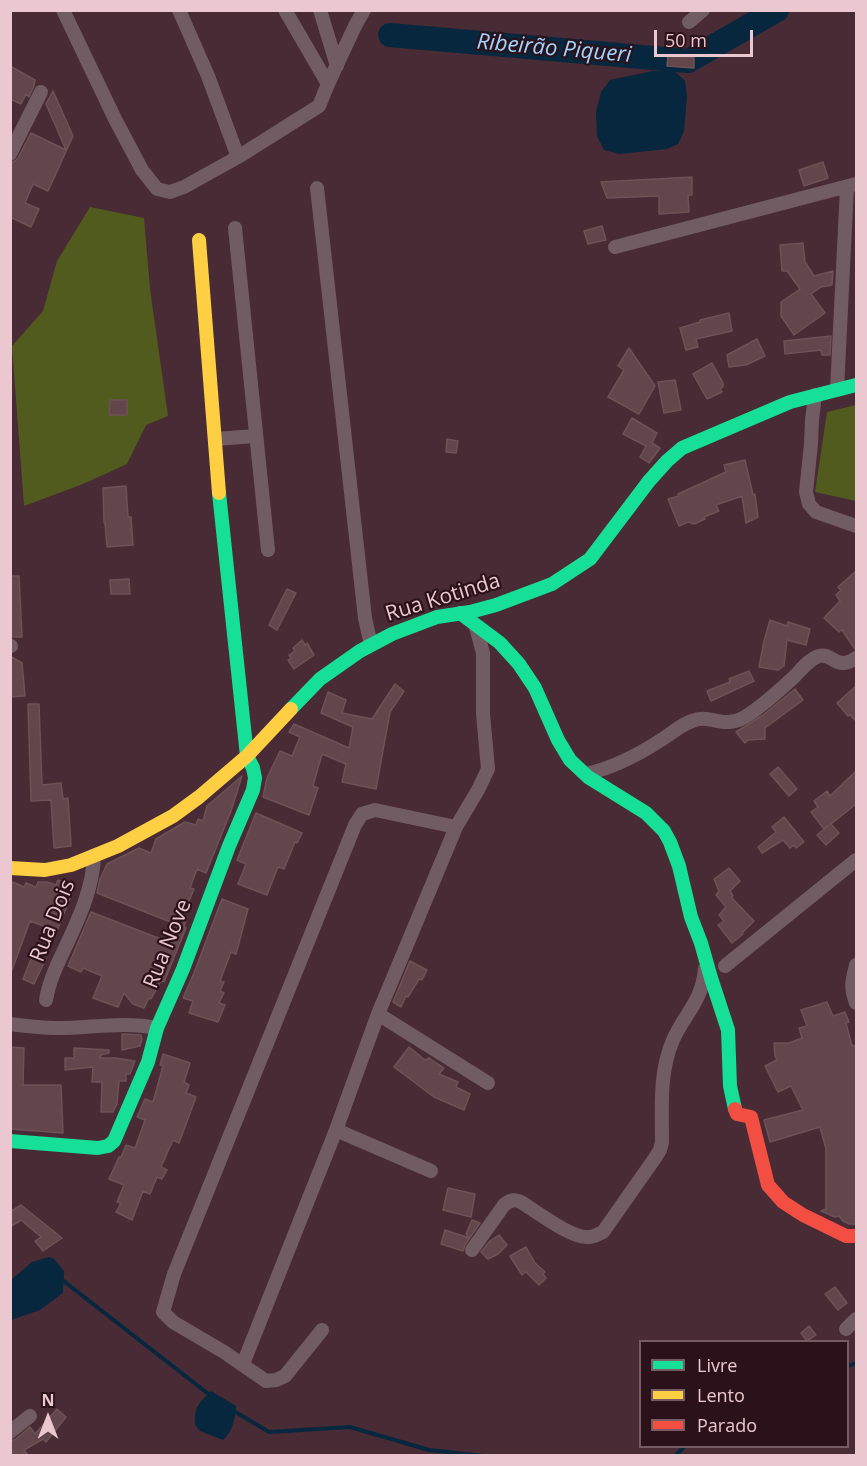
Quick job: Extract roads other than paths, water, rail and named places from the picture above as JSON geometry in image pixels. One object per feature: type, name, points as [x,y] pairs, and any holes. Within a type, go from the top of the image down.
[{"type":"street","points":[[63,10],[142,170],[157,189],[170,192],[184,187],[238,157],[319,106],[354,26],[364,10]]},
{"type":"street","points":[[179,10],[208,76],[238,157]]},
{"type":"street","points":[[285,10],[328,84]]},
{"type":"street","points":[[320,10],[337,66]]},
{"type":"street","points":[[689,22],[704,10]]},
{"type":"street","points":[[10,154],[41,93]]},
{"type":"street","points":[[615,247],[852,186],[837,390]]},
{"type":"street","points":[[317,188],[365,618],[371,645]]},
{"type":"street","points":[[235,228],[268,550]]},
{"type":"street","name":"Rua Nove","points":[[10,1141],[98,1148],[108,1146],[114,1141],[148,1062],[157,1028],[183,969],[229,846],[253,790],[255,778],[247,756],[219,498],[199,240]]},
{"type":"street","name":"Rua Kotinda","points":[[10,868],[45,870],[71,865],[124,843],[173,816],[247,756],[320,679],[344,662],[371,645],[409,627],[437,618],[496,605],[561,578],[590,559],[649,481],[674,454],[688,445],[758,415],[815,394],[856,385]]},
{"type":"street","points":[[815,394],[806,492],[809,504],[816,512],[856,526]]},
{"type":"street","points":[[215,439],[256,436]]},
{"type":"street","points":[[460,613],[502,645],[515,659],[530,679],[563,750],[571,761],[586,774],[649,815],[671,842],[680,868],[691,917],[728,1030],[733,1104],[737,1114],[751,1117],[768,1185],[774,1195],[787,1205],[846,1236],[856,1236]]},
{"type":"street","points":[[243,1364],[336,1130],[378,1014],[456,827],[488,769],[483,714],[483,652],[476,627]]},
{"type":"street","points":[[586,774],[602,770],[644,750],[692,720],[699,718],[732,723],[743,718],[775,694],[811,660],[819,656],[825,656],[837,663],[856,658]]},
{"type":"street","points":[[322,1330],[285,1376],[266,1381],[243,1364],[173,1322],[163,1312],[178,1263],[351,836],[362,814],[375,810],[456,827]]},
{"type":"street","name":"Rua Dois","points":[[46,1000],[55,969],[91,886],[94,856]]},
{"type":"street","points":[[725,966],[856,860]]},
{"type":"street","points":[[472,1250],[504,1205],[515,1200],[574,1235],[586,1238],[603,1232],[660,1150],[665,1064],[673,1041],[703,986],[706,963]]},
{"type":"street","points":[[856,965],[851,985],[856,1003]]},
{"type":"street","points":[[378,1014],[488,1083]]},
{"type":"street","points":[[10,1024],[59,1028],[142,1024],[157,1028]]},
{"type":"street","points":[[336,1130],[431,1171]]},
{"type":"street","points":[[10,1432],[30,1416]]},
{"type":"water","points":[[653,71],[674,71],[685,81],[687,96],[684,131],[678,144],[667,149],[620,154],[604,150],[597,136],[596,112],[601,92],[610,80]]},
{"type":"water","points":[[49,1257],[54,1259],[64,1271],[63,1293],[40,1310],[11,1320],[11,1280],[32,1262]]},
{"type":"water","points":[[211,1391],[236,1406],[233,1424],[223,1440],[200,1431],[195,1425],[198,1406]]},
{"type":"waterway","name":"Ribeirão Piqueri","points":[[390,35],[688,61],[777,10]]},
{"type":"waterway","points":[[61,1279],[211,1396]]},
{"type":"waterway","points":[[849,1366],[856,1363]]},
{"type":"waterway","points":[[232,1410],[269,1432],[350,1427],[429,1450],[483,1456]]},
{"type":"waterway","points":[[675,1456],[683,1448]]}]
